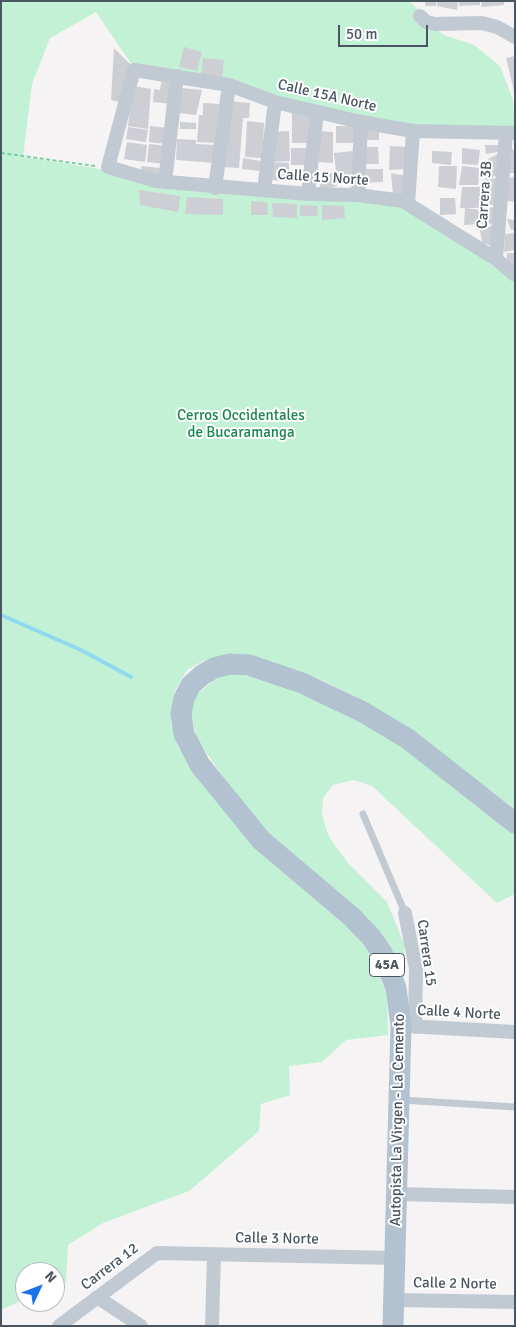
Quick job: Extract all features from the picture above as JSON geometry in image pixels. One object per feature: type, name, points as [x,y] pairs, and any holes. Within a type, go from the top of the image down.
[{"type":"main road","name":"Autopista La Virgen - La Cemento","points":[[393,1326],[399,1100],[408,1026],[396,988],[382,953],[371,937],[352,917],[261,840],[200,765],[184,734],[181,714],[184,698],[191,685],[202,675],[214,668],[230,664],[248,665],[288,678],[356,708],[408,738],[515,823]]},
{"type":"street","points":[[420,16],[426,22],[435,24],[482,23],[496,26],[515,37]]},
{"type":"street","name":"Calle 15A Norte","points":[[108,167],[134,70],[229,85],[275,102],[361,122],[412,131],[510,134]]},
{"type":"street","points":[[165,182],[177,76]]},
{"type":"street","points":[[215,188],[229,85]]},
{"type":"street","points":[[264,190],[275,102]]},
{"type":"street","points":[[308,194],[317,112]]},
{"type":"street","points":[[358,195],[361,122]]},
{"type":"street","points":[[408,203],[412,131]]},
{"type":"street","name":"Carrera 3B","points":[[496,259],[510,134]]},
{"type":"street","name":"Calle 15 Norte","points":[[108,167],[165,182],[215,188],[358,195],[408,203],[496,259],[515,276]]},
{"type":"street","name":"Carrera 15","points":[[405,913],[416,969],[408,1026]]},
{"type":"street","name":"Calle 4 Norte","points":[[408,1026],[515,1032]]},
{"type":"street","points":[[397,1194],[515,1197]]},
{"type":"street","name":"Calle 3 Norte","points":[[157,1253],[395,1258]]},
{"type":"street","name":"Carrera 12","points":[[59,1326],[157,1253]]},
{"type":"street","points":[[212,1326],[214,1254]]},
{"type":"street","points":[[97,1297],[141,1326]]},
{"type":"street","name":"Calle 2 Norte","points":[[394,1300],[515,1302]]},
{"type":"lane","points":[[363,814],[405,913]]},
{"type":"lane","points":[[399,1100],[515,1107]]},
{"type":"path","points":[[1,153],[108,167]]},
{"type":"green space","name":"Cerros Occidentales de Bucaramanga","points":[[1,1],[409,1],[418,9],[419,17],[428,24],[444,35],[474,45],[500,66],[513,100],[515,129],[412,125],[360,117],[134,68],[96,12],[50,38],[32,84],[23,157],[107,170],[408,205],[515,281],[515,809],[409,729],[363,701],[322,680],[253,657],[222,656],[203,661],[187,670],[174,692],[171,723],[177,744],[188,763],[344,920],[373,958],[387,996],[388,1035],[346,1040],[322,1062],[289,1066],[290,1095],[261,1104],[259,1131],[189,1191],[103,1223],[68,1245],[66,1282],[65,1262],[15,1262],[15,1304],[1,1310]]},
{"type":"green space","points":[[232,674],[258,677],[333,707],[386,734],[515,832],[515,894],[497,903],[372,786],[354,780],[333,785],[323,798],[322,815],[329,837],[348,863],[387,902],[404,944],[404,982],[391,951],[369,919],[271,836],[233,791],[197,739],[190,709],[194,698],[215,678]]},
{"type":"building","points":[[425,1],[436,1],[436,6],[425,6]]},
{"type":"building","points":[[437,1],[458,1],[457,10],[437,6]]},
{"type":"building","points":[[459,1],[480,1],[480,5],[459,6]]},
{"type":"building","points":[[482,1],[504,1],[504,5],[481,7]]},
{"type":"building","points":[[184,47],[202,52],[197,71],[179,67]]},
{"type":"building","points":[[114,48],[130,64],[123,103],[111,100]]},
{"type":"building","points":[[515,56],[515,90],[514,91],[506,58]]},
{"type":"building","points":[[203,58],[224,60],[222,80],[201,77]]},
{"type":"building","points":[[162,77],[174,79],[171,104],[153,102],[154,89],[160,90]]},
{"type":"building","points":[[133,86],[151,89],[148,129],[128,126]]},
{"type":"building","points":[[181,88],[202,90],[196,115],[179,113]]},
{"type":"building","points":[[228,101],[250,103],[249,118],[243,118],[239,168],[223,167]]},
{"type":"building","points":[[203,103],[219,104],[217,143],[197,142],[199,115],[203,115]]},
{"type":"building","points":[[292,112],[310,112],[309,143],[292,143]]},
{"type":"building","points":[[247,121],[264,123],[262,158],[245,157]]},
{"type":"building","points":[[180,122],[196,123],[196,129],[180,129]]},
{"type":"building","points":[[150,126],[169,128],[167,144],[149,142]]},
{"type":"building","points":[[336,126],[354,126],[355,143],[336,143]]},
{"type":"building","points":[[128,127],[148,130],[146,142],[126,139]]},
{"type":"building","points":[[364,129],[379,129],[379,140],[364,140]]},
{"type":"building","points":[[289,131],[290,161],[272,162],[271,132]]},
{"type":"building","points":[[319,131],[333,132],[333,163],[319,162]]},
{"type":"building","points":[[177,139],[196,140],[196,144],[216,145],[215,163],[176,160]]},
{"type":"building","points":[[127,142],[147,145],[145,162],[124,159]]},
{"type":"building","points":[[149,144],[168,146],[166,164],[147,162]]},
{"type":"building","points":[[485,145],[498,145],[498,152],[486,154]]},
{"type":"building","points":[[390,146],[410,147],[408,169],[389,170]]},
{"type":"building","points":[[362,147],[378,147],[379,164],[363,164]]},
{"type":"building","points":[[291,148],[308,148],[308,165],[291,165]]},
{"type":"building","points":[[462,148],[480,150],[478,165],[462,164]]},
{"type":"building","points":[[508,148],[515,150],[515,173],[507,173]]},
{"type":"building","points":[[354,151],[357,178],[337,180],[334,153]]},
{"type":"building","points":[[432,151],[452,152],[451,165],[432,163]]},
{"type":"building","points":[[498,154],[498,175],[485,180],[488,159]]},
{"type":"building","points":[[243,158],[261,161],[260,171],[242,169]]},
{"type":"building","points":[[270,162],[289,163],[289,181],[269,180]]},
{"type":"building","points":[[141,166],[160,168],[160,179],[142,175]]},
{"type":"building","points":[[439,166],[457,166],[456,189],[438,187]]},
{"type":"building","points":[[462,166],[480,168],[478,185],[459,185]]},
{"type":"building","points":[[362,169],[383,169],[383,182],[363,183]]},
{"type":"building","points":[[322,173],[334,173],[337,186],[319,190]]},
{"type":"building","points":[[391,173],[407,176],[405,193],[393,195]]},
{"type":"building","points":[[515,177],[515,202],[508,201],[507,178]]},
{"type":"building","points":[[497,178],[497,203],[482,208],[460,208],[462,187],[481,187],[481,181]]},
{"type":"building","points":[[139,190],[180,196],[178,212],[140,205]]},
{"type":"building","points":[[187,197],[223,199],[223,215],[185,214]]},
{"type":"building","points":[[440,198],[455,198],[456,214],[440,215]]},
{"type":"building","points":[[251,201],[267,202],[268,215],[251,215]]},
{"type":"building","points":[[272,203],[297,204],[297,218],[273,217]]},
{"type":"building","points":[[300,205],[318,206],[317,216],[300,216]]},
{"type":"building","points":[[322,205],[344,206],[345,218],[322,220]]},
{"type":"building","points":[[497,207],[497,221],[482,228],[482,208]]},
{"type":"building","points":[[465,208],[480,210],[479,224],[464,225]]},
{"type":"building","points":[[507,219],[515,220],[515,230],[511,230]]},
{"type":"building","points":[[497,224],[496,247],[482,243],[480,230]]},
{"type":"building","points":[[515,233],[515,250],[504,252],[505,234]]},
{"type":"building","points":[[507,253],[515,253],[515,267],[506,265]]},
{"type":"waterway","points":[[1,615],[81,650],[131,677]]}]
